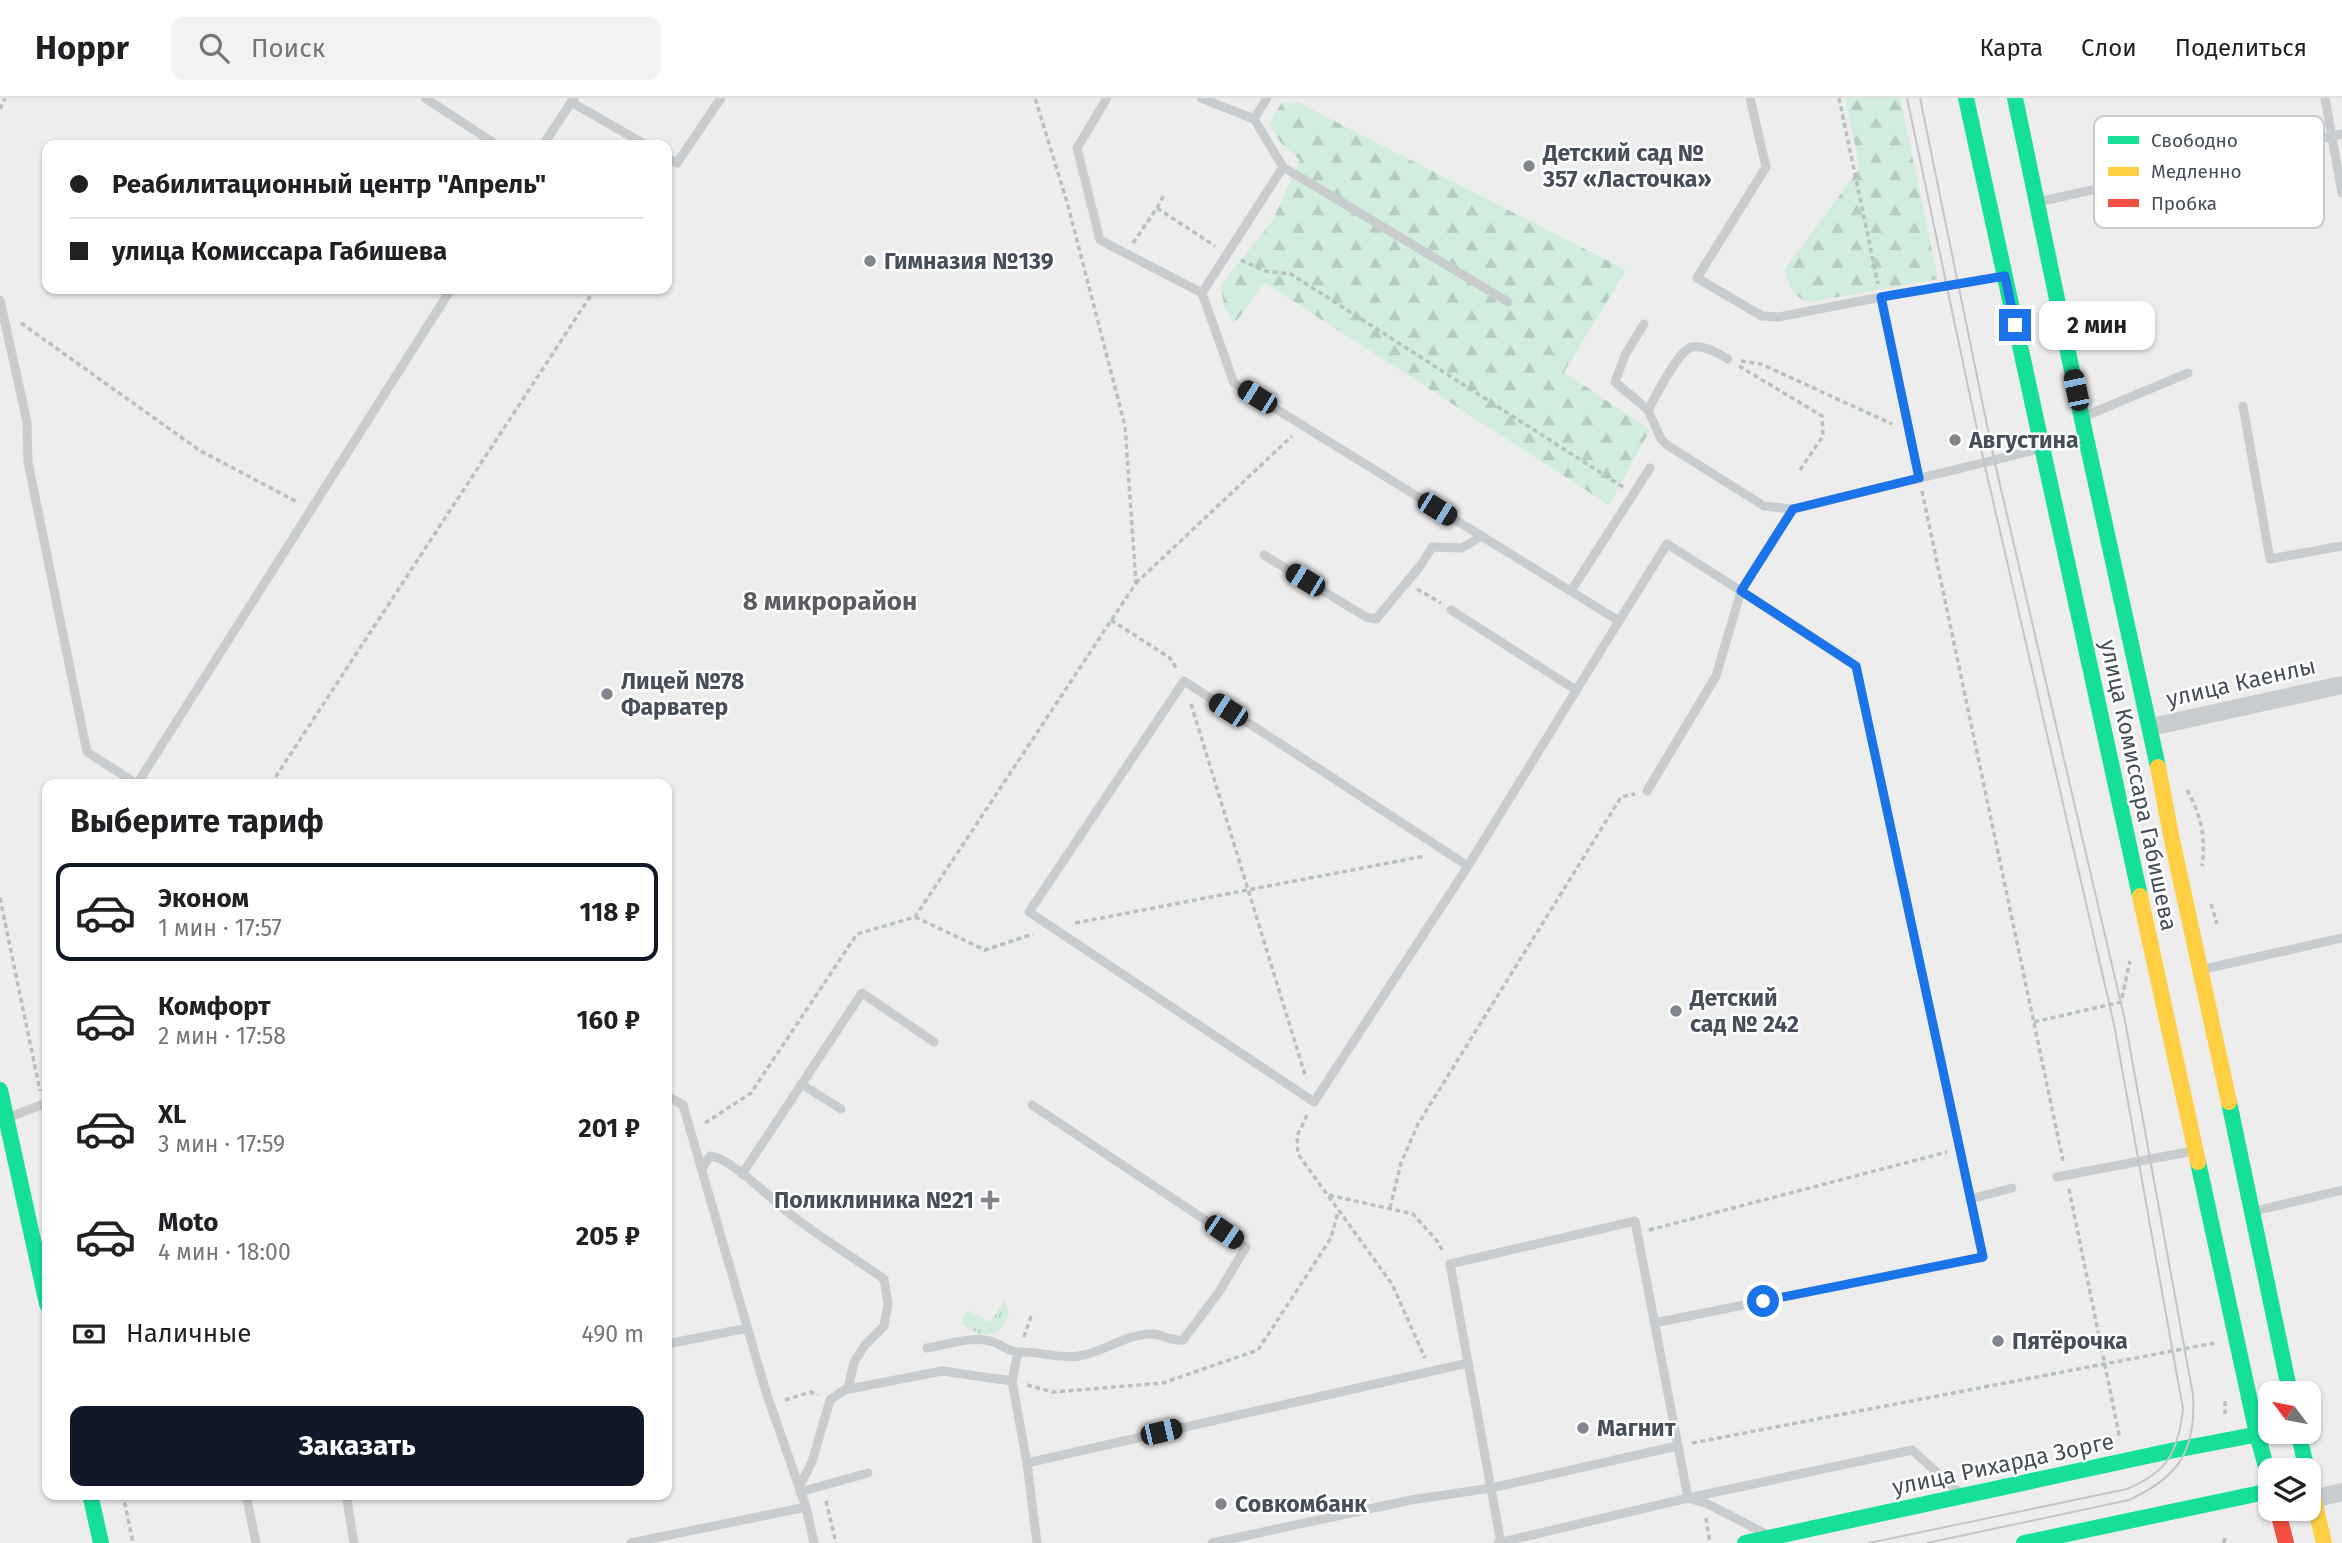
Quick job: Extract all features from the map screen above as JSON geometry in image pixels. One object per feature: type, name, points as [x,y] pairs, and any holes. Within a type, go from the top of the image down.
[{"type":"street","name":"улица Комиссара Габишева","points":[[1966,98],[2195,1151],[2258,1412]]},
{"type":"street","name":"улица Комиссара Габишева","points":[[2015,98],[2086,438],[2151,727],[2199,970],[2288,1381]]},
{"type":"street","name":"улица Каенлы","points":[[2151,727],[2342,685]]},
{"type":"street","points":[[0,1090],[42,1281]]},
{"type":"street","name":"улица Рихарда Зорге","points":[[1745,1543],[2227,1438],[2258,1434]]},
{"type":"street","points":[[2321,1486],[2342,1492]]},
{"type":"street","points":[[2024,1543],[2258,1494]]},
{"type":"street","points":[[91,1500],[101,1543]]},
{"type":"street","points":[[2280,1521],[2286,1543]]},
{"type":"street","points":[[2319,1521],[2324,1543]]},
{"type":"lane","points":[[425,98],[489,140]]},
{"type":"lane","points":[[672,160],[677,163],[721,98]]},
{"type":"lane","points":[[1107,98],[1077,148],[1100,240],[1202,293],[1234,383],[1619,621]]},
{"type":"lane","points":[[1201,98],[1254,119],[1283,167],[1508,302]]},
{"type":"lane","points":[[1254,119],[1267,98]]},
{"type":"lane","points":[[1750,98],[1766,167],[1697,278],[1762,316],[1778,317],[2005,276]]},
{"type":"lane","points":[[2325,98],[2342,193]]},
{"type":"lane","points":[[546,140],[572,100],[638,140]]},
{"type":"lane","points":[[2324,139],[2342,134]]},
{"type":"lane","points":[[1202,293],[1283,167]]},
{"type":"lane","points":[[2037,202],[2094,189]]},
{"type":"lane","points":[[140,779],[448,294]]},
{"type":"lane","points":[[1881,297],[1919,478]]},
{"type":"lane","points":[[1,305],[27,422],[28,461],[87,752],[129,779]]},
{"type":"lane","points":[[1644,324],[1625,355],[1615,382],[1648,410],[1661,439],[1667,445],[1764,506],[1793,509],[2086,438]]},
{"type":"lane","points":[[1648,410],[1673,368],[1690,347],[1706,347],[1728,359]]},
{"type":"lane","points":[[2082,417],[2189,373]]},
{"type":"lane","points":[[2243,406],[2270,559],[2342,546]]},
{"type":"lane","points":[[1571,591],[1650,468]]},
{"type":"lane","points":[[1647,791],[1716,676],[1741,591],[1793,509]]},
{"type":"lane","points":[[1264,555],[1366,617],[1376,619],[1432,547],[1462,548],[1482,536]]},
{"type":"lane","points":[[1468,866],[1184,681],[1029,912],[1314,1102],[1468,866],[1667,544],[1856,666],[1983,1257],[1654,1323]]},
{"type":"lane","points":[[1451,610],[1576,690]]},
{"type":"lane","points":[[2199,970],[2342,938]]},
{"type":"lane","points":[[742,1174],[862,993],[934,1042]]},
{"type":"lane","points":[[801,1084],[841,1109]]},
{"type":"lane","points":[[672,1099],[683,1105],[770,1404],[806,1507],[814,1543]]},
{"type":"lane","points":[[6,1119],[42,1105]]},
{"type":"lane","points":[[927,1348],[975,1340],[993,1342],[1007,1350],[1018,1352],[1075,1356],[1092,1353],[1132,1336],[1153,1334],[1176,1341],[1183,1340],[1219,1292],[1246,1247],[1032,1105]]},
{"type":"lane","points":[[2062,1176],[2195,1151]]},
{"type":"lane","points":[[702,1169],[710,1156],[717,1157],[796,1219],[884,1279],[888,1304],[884,1326],[865,1345],[854,1362],[848,1389]]},
{"type":"lane","points":[[1970,1199],[2012,1188]]},
{"type":"lane","points":[[2253,1211],[2342,1190]]},
{"type":"lane","points":[[1688,1498],[1635,1221],[1450,1264],[1500,1543],[1688,1498],[1912,1450],[1964,1496]]},
{"type":"lane","points":[[672,1343],[748,1328]]},
{"type":"lane","points":[[1018,1352],[1012,1381],[1027,1463],[1037,1543]]},
{"type":"lane","points":[[1027,1463],[1468,1363]]},
{"type":"lane","points":[[800,1489],[812,1462],[830,1399],[848,1389],[942,1371],[1012,1381]]},
{"type":"lane","points":[[1212,1543],[1411,1500],[1491,1488],[1677,1446]]},
{"type":"lane","points":[[800,1489],[823,1486],[868,1473]]},
{"type":"lane","points":[[1688,1498],[1708,1504],[1772,1537]]},
{"type":"lane","points":[[247,1500],[256,1543]]},
{"type":"lane","points":[[347,1500],[354,1543]]},
{"type":"lane","points":[[631,1543],[806,1507]]},
{"type":"path","points":[[0,109],[5,98]]},
{"type":"path","points":[[1035,98],[1067,202],[1125,426],[1136,583]]},
{"type":"path","points":[[1839,98],[1881,297]]},
{"type":"path","points":[[1126,253],[1165,193]]},
{"type":"path","points":[[1157,208],[1227,254],[1265,271],[1291,274],[1634,494]]},
{"type":"path","points":[[274,779],[592,294]]},
{"type":"path","points":[[1,305],[199,450],[311,509]]},
{"type":"path","points":[[1728,359],[1761,364],[1909,433]]},
{"type":"path","points":[[1728,359],[1822,416],[1823,436],[1798,473]]},
{"type":"path","points":[[691,1131],[751,1093],[857,934],[915,917],[1136,583],[1303,426]]},
{"type":"path","points":[[1919,478],[2034,1022],[2062,1176],[2125,1462]]},
{"type":"path","points":[[1407,582],[1451,610]]},
{"type":"path","points":[[1111,620],[1170,658],[1184,681],[1314,1102],[1297,1136],[1298,1154],[1392,1284],[1430,1371]]},
{"type":"path","points":[[1390,1208],[1401,1163],[1418,1124],[1621,797],[1647,791]]},
{"type":"path","points":[[915,917],[985,950],[1052,928],[1447,852]]},
{"type":"path","points":[[0,898],[42,1090]]},
{"type":"path","points":[[2034,1022],[2121,1002],[2132,951]]},
{"type":"path","points":[[1637,1233],[1960,1148]]},
{"type":"path","points":[[1327,1195],[1413,1214],[1437,1241],[1450,1264]]},
{"type":"path","points":[[1018,1352],[1031,1313]]},
{"type":"path","points":[[1677,1446],[2225,1341]]},
{"type":"path","points":[[770,1404],[810,1392],[830,1399]]},
{"type":"path","points":[[823,1486],[836,1543]]},
{"type":"path","points":[[124,1500],[133,1543]]},
{"type":"path","points":[[1708,1504],[1705,1524],[1710,1543]]},
{"type":"green space","points":[[1845,98],[1900,98],[1938,279],[1810,302],[1799,298],[1792,290],[1785,269],[1860,168]]},
{"type":"green space","points":[[1297,102],[1626,270],[1564,372],[1650,430],[1609,505],[1265,283],[1234,324],[1225,307],[1220,286],[1273,220],[1300,160],[1281,143],[1269,124],[1281,104]]},
{"type":"green space","points":[[1005,1300],[1009,1314],[996,1334],[979,1334],[961,1323],[968,1310],[990,1323]]},
{"type":"tram line","points":[[1869,1543],[2127,1489],[2152,1475],[2168,1459],[2178,1437],[2183,1409],[2114,1024],[1984,462],[1907,98]]},
{"type":"tram line","points":[[1920,98],[1994,459],[2125,1021],[2193,1395],[2191,1432],[2181,1460],[2161,1482],[2146,1491],[2129,1500],[1927,1543]]},
{"type":"traffic: fast","points":[[1966,98],[2140,896]]},
{"type":"traffic: fast","points":[[2015,98],[2158,767]]},
{"type":"traffic: fast","points":[[0,1090],[42,1281]]},
{"type":"traffic: fast","points":[[2229,1102],[2287,1381]]},
{"type":"traffic: fast","points":[[2198,1162],[2264,1458]]},
{"type":"traffic: fast","points":[[1745,1543],[2258,1434]]},
{"type":"traffic: fast","points":[[2301,1444],[2304,1458]]},
{"type":"traffic: fast","points":[[2024,1543],[2258,1494]]},
{"type":"traffic: fast","points":[[91,1500],[101,1543]]},
{"type":"traffic: slow","points":[[2158,767],[2229,1102]]},
{"type":"traffic: slow","points":[[2140,896],[2198,1162]]},
{"type":"traffic: slow","points":[[2319,1521],[2324,1543]]},
{"type":"traffic: jam","points":[[2280,1521],[2286,1543]]},
{"type":"place","name":"Детский сад № 357 «Ласточка»","points":[[1529,166]]},
{"type":"place","name":"Гимназия №139","points":[[870,261]]},
{"type":"place","name":"Августина","points":[[1955,440]]},
{"type":"place","name":"Лицей №78 Фарватер","points":[[607,694]]},
{"type":"place","name":"Детский сад № 242","points":[[1676,1011]]},
{"type":"place","name":"Поликлиника №21","points":[[990,1200]]},
{"type":"place","name":"Пятёрочка","points":[[1998,1341]]},
{"type":"place","name":"Магнит","points":[[1583,1428]]},
{"type":"place","name":"Совкомбанк","points":[[1221,1504]]},
{"type":"district","name":"8 микрорайон","points":[[830,601]]},
{"type":"route","points":[[1763,1301],[1983,1257],[1856,666],[1741,591],[1793,509],[1919,478],[1881,297],[2005,276],[2015,325]]}]
